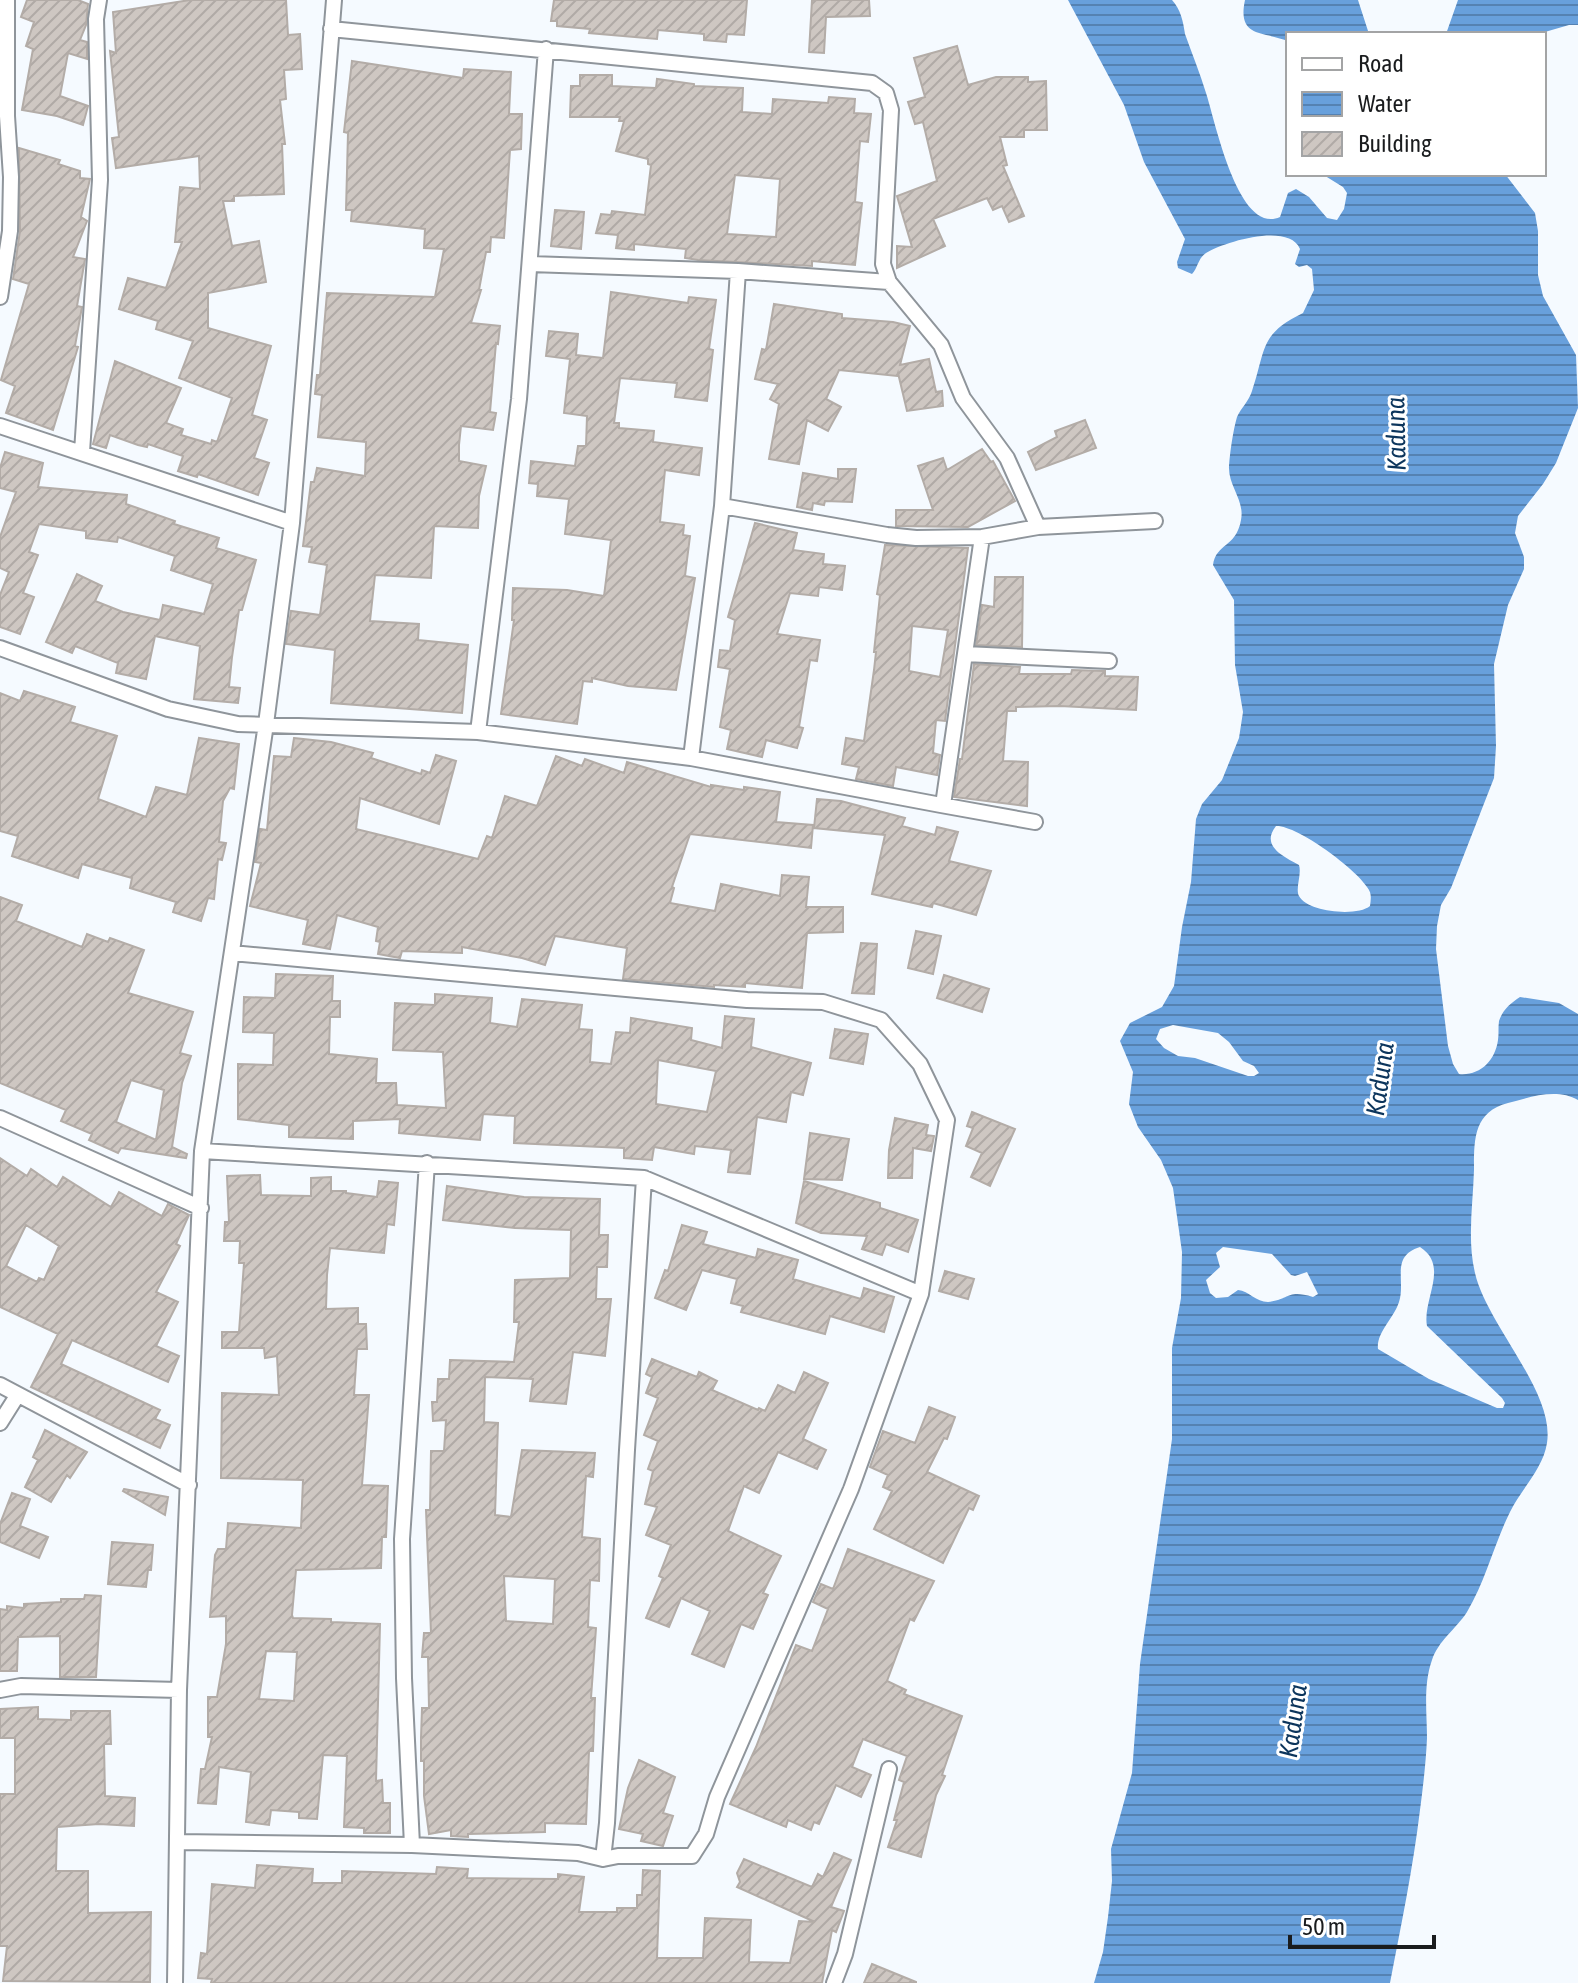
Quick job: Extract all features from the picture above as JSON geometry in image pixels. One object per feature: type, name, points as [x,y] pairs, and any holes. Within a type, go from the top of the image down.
[{"type":"street","points":[[0,297],[3,261],[10,231],[11,177],[3,115],[7,0]]},
{"type":"street","points":[[82,452],[100,180],[96,19],[99,0]]},
{"type":"street","points":[[175,1983],[179,1690],[202,1151],[266,724],[292,523],[334,0]]},
{"type":"street","points":[[331,29],[872,83],[886,93],[891,110],[883,264],[889,282],[941,345],[963,398],[1007,458],[1038,527]]},
{"type":"street","points":[[478,732],[519,399],[546,49]]},
{"type":"street","points":[[530,264],[738,271],[889,282]]},
{"type":"street","points":[[691,758],[722,506],[738,271]]},
{"type":"street","points":[[0,426],[292,523]]},
{"type":"street","points":[[722,506],[916,538],[982,537],[1038,527],[1155,521]]},
{"type":"street","points":[[941,805],[982,537]]},
{"type":"street","points":[[0,648],[168,709],[238,724],[478,732],[691,758],[1035,822]]},
{"type":"street","points":[[965,654],[1109,661]]},
{"type":"street","points":[[177,1842],[412,1845],[578,1853],[603,1859],[618,1856],[692,1856],[706,1834],[717,1797],[851,1489],[921,1294],[947,1120],[920,1064],[881,1020],[823,1002],[747,1000],[232,953]]},
{"type":"street","points":[[0,1118],[201,1208]]},
{"type":"street","points":[[202,1151],[644,1178],[921,1294]]},
{"type":"street","points":[[412,1845],[404,1678],[402,1539],[427,1163]]},
{"type":"street","points":[[603,1859],[644,1178]]},
{"type":"street","points":[[0,1385],[189,1485]]},
{"type":"street","points":[[0,1423],[17,1396]]},
{"type":"street","points":[[0,1690],[21,1686],[179,1690]]},
{"type":"street","points":[[834,1983],[845,1954],[889,1769]]},
{"type":"water","name":"Kaduna","points":[[1068,0],[1172,0],[1181,16],[1231,172],[1252,209],[1265,218],[1280,217],[1288,193],[1296,189],[1309,197],[1327,218],[1337,220],[1344,209],[1347,193],[1325,176],[1507,176],[1535,213],[1538,275],[1543,296],[1576,355],[1578,408],[1556,463],[1518,516],[1515,533],[1524,557],[1524,569],[1508,605],[1494,664],[1494,778],[1451,888],[1441,905],[1436,949],[1448,1046],[1459,1074],[1480,1070],[1490,1061],[1496,1048],[1499,1021],[1508,1007],[1520,997],[1559,1003],[1578,1014],[1578,1100],[1570,1096],[1543,1095],[1496,1107],[1482,1121],[1474,1149],[1471,1235],[1475,1273],[1492,1314],[1541,1402],[1547,1423],[1547,1443],[1536,1470],[1510,1512],[1474,1600],[1438,1647],[1429,1670],[1426,1689],[1427,1747],[1421,1801],[1390,1983],[1094,1983],[1108,1917],[1112,1881],[1111,1849],[1132,1773],[1140,1664],[1172,1439],[1172,1348],[1181,1298],[1182,1252],[1173,1188],[1161,1160],[1138,1127],[1129,1104],[1133,1072],[1120,1041],[1130,1023],[1162,1007],[1174,986],[1191,882],[1196,819],[1202,804],[1222,780],[1239,738],[1243,712],[1235,665],[1234,600],[1213,565],[1218,553],[1235,536],[1241,520],[1241,506],[1229,473],[1236,423],[1251,395],[1266,344],[1278,328],[1303,313],[1314,290],[1312,269],[1307,265],[1299,267],[1295,264],[1300,249],[1294,241],[1283,237],[1256,237],[1215,249],[1203,255],[1192,274],[1178,268],[1185,239],[1144,162],[1124,105]],"holes":[[[1276,826],[1298,833],[1351,870],[1367,887],[1370,906],[1344,912],[1322,909],[1304,901],[1298,893],[1299,865],[1272,845],[1272,833]],[[1173,1025],[1218,1033],[1243,1061],[1254,1066],[1259,1073],[1248,1076],[1195,1058],[1178,1056],[1156,1039],[1160,1029]],[[1223,1247],[1272,1254],[1291,1275],[1307,1272],[1318,1294],[1313,1297],[1293,1295],[1268,1302],[1238,1290],[1228,1297],[1216,1298],[1210,1293],[1206,1280],[1220,1267],[1216,1253]],[[1420,1247],[1429,1255],[1434,1273],[1427,1326],[1502,1398],[1505,1403],[1503,1408],[1429,1379],[1378,1349],[1380,1337],[1399,1302],[1402,1263],[1405,1256]]]},
{"type":"water","points":[[1245,0],[1358,0],[1368,32],[1286,32],[1286,40],[1254,31],[1248,27],[1243,12]]},
{"type":"water","points":[[1458,0],[1578,0],[1578,25],[1545,32],[1447,32]]},
{"type":"building","points":[[27,0],[78,0],[88,4],[86,25],[80,40],[87,42],[87,59],[68,53],[60,96],[88,106],[83,125],[57,116],[22,110],[33,49],[26,46],[34,22],[21,17]]},
{"type":"building","points":[[190,0],[286,0],[288,35],[300,34],[302,69],[284,70],[286,99],[280,100],[285,144],[282,144],[284,194],[234,196],[234,201],[223,201],[232,246],[259,241],[266,282],[208,293],[208,328],[271,346],[252,415],[267,420],[254,458],[269,463],[258,495],[198,474],[197,477],[178,471],[183,456],[148,444],[147,447],[138,445],[110,435],[106,448],[93,444],[115,361],[181,388],[166,423],[183,429],[181,435],[211,444],[212,440],[217,442],[232,398],[179,378],[193,341],[156,329],[158,321],[119,309],[128,278],[166,288],[182,242],[175,242],[180,187],[200,189],[199,156],[116,168],[112,138],[119,137],[110,51],[116,53],[113,12]]},
{"type":"building","points":[[554,0],[747,0],[744,35],[727,34],[726,42],[704,40],[704,34],[658,30],[657,39],[589,33],[590,29],[557,26],[557,21],[551,21]]},
{"type":"building","points":[[812,0],[869,0],[870,16],[826,17],[824,53],[809,52]]},
{"type":"building","points":[[957,46],[968,85],[996,77],[1028,77],[1028,82],[1046,81],[1047,130],[1024,130],[1024,137],[1000,137],[1007,165],[1003,166],[1024,216],[1009,222],[1002,206],[993,210],[987,198],[933,219],[945,246],[897,268],[897,246],[912,247],[897,196],[937,181],[923,122],[915,124],[908,102],[925,97],[914,58]]},
{"type":"building","points":[[352,61],[463,78],[464,69],[511,72],[509,114],[522,114],[521,149],[510,150],[504,238],[491,237],[490,252],[486,252],[481,290],[471,323],[500,326],[490,412],[496,413],[493,430],[461,426],[459,461],[486,466],[479,496],[478,528],[434,526],[431,578],[375,575],[370,621],[419,624],[418,640],[468,645],[462,713],[331,703],[335,650],[286,644],[291,611],[320,615],[327,565],[309,562],[312,547],[303,546],[311,482],[314,482],[317,468],[365,476],[366,442],[318,437],[322,395],[315,394],[317,375],[320,375],[327,293],[435,297],[444,249],[424,248],[425,229],[351,221],[352,210],[346,210],[348,133],[344,132]]},
{"type":"building","points":[[580,75],[612,75],[612,86],[656,88],[657,79],[694,86],[743,88],[742,112],[772,114],[773,99],[828,103],[829,97],[855,99],[854,113],[871,114],[868,142],[860,141],[855,202],[862,203],[855,265],[812,261],[812,266],[698,260],[685,258],[686,249],[634,244],[634,250],[616,248],[618,235],[596,233],[601,214],[611,215],[612,211],[645,215],[651,165],[648,159],[616,151],[624,121],[619,121],[620,117],[570,117],[571,86],[580,86]],"holes":[[[735,175],[780,179],[776,237],[727,234]]]},
{"type":"building","points":[[19,148],[60,160],[58,164],[80,171],[80,178],[90,179],[81,217],[87,221],[73,257],[85,259],[77,306],[82,307],[75,346],[78,347],[53,430],[6,413],[15,386],[1,380],[29,284],[13,279],[20,231]]},
{"type":"building","points":[[555,210],[584,212],[581,249],[551,246]]},
{"type":"building","points":[[611,292],[688,303],[689,297],[716,300],[709,349],[713,350],[707,401],[675,397],[677,383],[620,378],[614,423],[619,423],[619,428],[654,431],[653,442],[702,448],[699,475],[665,470],[660,522],[684,525],[683,535],[690,536],[685,576],[695,578],[676,690],[628,686],[592,678],[592,682],[583,681],[577,724],[501,714],[514,620],[513,588],[567,590],[604,596],[611,540],[565,534],[569,499],[537,496],[538,484],[529,483],[531,461],[575,466],[578,446],[586,446],[587,416],[564,413],[570,359],[546,356],[549,331],[578,334],[576,355],[603,358]]},
{"type":"building","points":[[774,304],[842,314],[842,318],[910,326],[900,365],[929,359],[936,392],[942,391],[943,406],[907,411],[898,373],[897,376],[839,370],[826,399],[841,407],[828,431],[807,420],[799,464],[769,459],[779,404],[770,399],[778,384],[755,379],[762,349],[766,350]]},
{"type":"building","points":[[1085,420],[1096,448],[1036,470],[1028,452],[1057,437],[1055,431]]},
{"type":"building","points":[[982,449],[993,461],[1015,501],[968,527],[896,526],[896,510],[933,510],[918,466],[943,458],[947,470]]},
{"type":"building","points":[[5,452],[43,463],[38,487],[127,495],[126,504],[219,538],[216,548],[256,560],[242,610],[239,610],[232,657],[229,687],[240,688],[238,703],[194,699],[200,646],[155,636],[146,679],[116,673],[118,663],[75,646],[72,653],[46,642],[77,574],[102,586],[95,601],[123,612],[160,620],[163,605],[204,614],[213,584],[171,570],[175,556],[118,537],[117,542],[86,538],[86,531],[39,524],[29,552],[38,555],[23,593],[34,597],[20,634],[0,627],[0,595],[9,572],[0,568],[0,537],[16,492],[0,488],[0,468]]},
{"type":"building","points":[[838,469],[856,469],[852,502],[813,503],[812,510],[797,507],[803,473],[838,479]]},
{"type":"building","points":[[755,523],[797,533],[793,550],[824,554],[823,564],[845,566],[842,590],[819,587],[818,596],[790,593],[777,634],[820,640],[817,661],[810,660],[799,727],[803,728],[797,748],[766,740],[762,757],[727,749],[731,730],[720,727],[730,669],[718,667],[720,650],[730,651],[735,620],[728,617]]},
{"type":"building","points":[[885,545],[968,548],[945,721],[936,720],[933,753],[940,755],[937,775],[896,767],[893,786],[856,779],[859,767],[842,764],[846,738],[864,741],[876,652],[880,595],[877,594]],"holes":[[[912,626],[948,630],[940,677],[909,671]]]},
{"type":"building","points":[[995,577],[1023,577],[1022,647],[976,645],[982,605],[994,607]]},
{"type":"building","points":[[974,664],[1020,667],[1019,674],[1071,674],[1072,670],[1105,671],[1105,676],[1138,677],[1136,710],[1060,706],[1016,707],[1016,711],[1007,711],[1003,761],[1028,762],[1027,806],[954,797]]},
{"type":"building","points":[[24,691],[75,707],[70,722],[117,736],[98,799],[146,817],[156,787],[187,795],[199,738],[239,744],[234,789],[230,788],[223,801],[219,842],[226,843],[222,860],[218,859],[214,899],[208,898],[201,921],[173,912],[176,902],[130,888],[132,878],[82,864],[78,878],[12,856],[18,836],[0,831],[0,693],[20,701]]},
{"type":"building","points":[[294,738],[331,742],[373,753],[371,758],[421,774],[422,770],[430,773],[436,755],[456,761],[439,824],[360,798],[356,829],[478,859],[487,836],[492,838],[505,796],[537,806],[556,756],[582,766],[585,759],[624,773],[627,762],[711,787],[780,792],[776,822],[813,825],[811,848],[690,834],[672,887],[670,903],[715,911],[721,884],[780,896],[782,875],[809,877],[806,907],[843,907],[843,932],[807,933],[802,988],[745,983],[745,987],[714,987],[623,979],[627,948],[555,936],[545,965],[462,947],[462,953],[402,951],[400,958],[378,954],[378,927],[337,915],[330,949],[303,944],[308,920],[250,906],[261,863],[255,862],[260,829],[267,830],[274,756],[291,757]]},
{"type":"building","points":[[817,799],[841,801],[905,818],[902,826],[935,835],[937,827],[958,832],[949,861],[991,871],[976,915],[933,903],[932,907],[872,894],[885,835],[814,828]]},
{"type":"building","points":[[0,897],[22,905],[16,921],[82,947],[87,934],[144,950],[128,993],[193,1012],[180,1053],[191,1056],[182,1083],[172,1147],[187,1154],[186,1158],[121,1148],[118,1153],[89,1140],[92,1134],[61,1121],[66,1110],[0,1083]],"holes":[[[131,1080],[164,1090],[156,1140],[116,1122]]]},
{"type":"building","points":[[916,931],[941,936],[933,974],[908,968]]},
{"type":"building","points":[[861,943],[877,944],[874,994],[852,993]]},
{"type":"building","points":[[276,974],[333,976],[332,1001],[340,1001],[340,1017],[330,1017],[329,1054],[377,1059],[376,1083],[396,1083],[397,1105],[446,1108],[443,1052],[393,1050],[395,1003],[435,1005],[435,994],[492,998],[490,1023],[517,1027],[522,999],[582,1005],[579,1029],[592,1030],[590,1062],[611,1064],[616,1032],[630,1033],[631,1018],[692,1028],[691,1040],[722,1048],[725,1016],[754,1019],[751,1047],[811,1063],[803,1095],[791,1092],[786,1122],[757,1117],[750,1174],[728,1172],[731,1150],[695,1146],[694,1154],[654,1147],[652,1160],[624,1158],[624,1148],[514,1143],[515,1116],[483,1114],[480,1140],[399,1133],[400,1119],[353,1121],[353,1139],[289,1137],[289,1125],[238,1119],[238,1064],[273,1065],[274,1033],[243,1032],[244,997],[275,998]],"holes":[[[658,1060],[716,1071],[707,1112],[656,1104]]]},
{"type":"building","points":[[944,975],[989,989],[982,1012],[937,998]]},
{"type":"building","points":[[835,1029],[868,1034],[863,1064],[830,1058]]},
{"type":"building","points":[[972,1112],[1015,1129],[990,1186],[971,1177],[982,1153],[966,1146],[973,1128],[967,1126]]},
{"type":"building","points":[[895,1118],[928,1125],[926,1135],[934,1136],[931,1151],[913,1148],[912,1178],[888,1178]]},
{"type":"building","points":[[810,1133],[849,1139],[842,1180],[804,1179]]},
{"type":"building","points":[[0,1158],[27,1176],[31,1169],[57,1187],[63,1177],[111,1207],[119,1192],[162,1216],[168,1204],[189,1215],[176,1244],[180,1246],[156,1292],[178,1302],[156,1346],[179,1356],[168,1382],[72,1340],[61,1364],[160,1410],[155,1419],[170,1425],[160,1448],[31,1387],[58,1334],[0,1307]],"holes":[[[26,1225],[59,1246],[44,1280],[39,1278],[37,1282],[6,1266]]]},
{"type":"building","points":[[260,1175],[261,1195],[311,1196],[311,1178],[331,1177],[331,1191],[377,1197],[379,1181],[398,1183],[394,1225],[387,1224],[384,1253],[330,1248],[327,1275],[326,1309],[358,1308],[358,1324],[366,1324],[367,1349],[357,1349],[354,1395],[369,1395],[362,1485],[388,1486],[381,1568],[296,1570],[292,1615],[293,1618],[331,1619],[331,1622],[380,1624],[376,1781],[382,1780],[383,1803],[390,1803],[390,1833],[364,1833],[364,1828],[344,1827],[347,1756],[323,1755],[317,1819],[299,1818],[299,1812],[271,1810],[269,1825],[246,1822],[251,1772],[219,1767],[216,1804],[198,1803],[201,1769],[205,1769],[212,1737],[208,1737],[208,1697],[217,1697],[226,1644],[226,1616],[210,1617],[215,1555],[218,1549],[226,1549],[228,1523],[301,1528],[303,1480],[221,1478],[222,1393],[279,1395],[277,1356],[265,1358],[264,1348],[222,1348],[222,1332],[239,1332],[244,1263],[239,1263],[240,1241],[224,1241],[225,1222],[229,1222],[227,1176]],"holes":[[[266,1651],[297,1652],[294,1701],[259,1699]]]},
{"type":"building","points":[[804,1181],[880,1203],[880,1208],[918,1220],[908,1252],[886,1244],[882,1255],[862,1249],[867,1236],[821,1233],[796,1223]]},
{"type":"building","points":[[447,1186],[524,1197],[600,1199],[599,1235],[608,1235],[607,1267],[597,1267],[596,1299],[611,1299],[605,1356],[573,1352],[566,1404],[530,1401],[533,1379],[485,1377],[484,1422],[498,1423],[495,1515],[511,1517],[522,1450],[595,1453],[593,1477],[586,1476],[582,1537],[600,1539],[599,1581],[590,1580],[588,1627],[596,1628],[591,1698],[595,1698],[586,1824],[545,1823],[545,1832],[468,1834],[468,1837],[451,1836],[451,1830],[429,1834],[424,1761],[421,1761],[422,1708],[429,1708],[428,1657],[422,1657],[424,1633],[431,1633],[426,1510],[430,1510],[431,1451],[444,1451],[446,1420],[433,1421],[432,1402],[437,1402],[438,1379],[449,1379],[450,1360],[514,1362],[519,1322],[514,1322],[515,1280],[570,1278],[571,1230],[443,1220]],"holes":[[[504,1576],[555,1579],[553,1624],[506,1621]]]},
{"type":"building","points":[[682,1225],[707,1232],[703,1244],[756,1258],[758,1249],[798,1260],[793,1279],[861,1299],[864,1288],[894,1297],[884,1332],[830,1316],[825,1334],[741,1312],[743,1306],[731,1303],[737,1279],[702,1270],[686,1310],[655,1298],[665,1270],[668,1271]]},
{"type":"building","points":[[945,1271],[974,1279],[968,1299],[939,1291]]},
{"type":"building","points":[[652,1359],[697,1377],[699,1372],[717,1381],[712,1390],[765,1411],[778,1385],[795,1393],[804,1372],[828,1383],[803,1439],[826,1450],[817,1469],[778,1452],[759,1493],[744,1486],[728,1531],[781,1556],[763,1593],[768,1595],[753,1629],[741,1624],[724,1667],[692,1654],[710,1611],[681,1598],[669,1627],[646,1618],[663,1578],[659,1576],[671,1545],[646,1535],[657,1507],[645,1504],[653,1471],[648,1469],[658,1441],[644,1435],[658,1398],[646,1393],[652,1377],[646,1374]]},
{"type":"building","points":[[929,1407],[955,1417],[947,1439],[944,1438],[927,1472],[979,1496],[973,1510],[969,1508],[943,1563],[874,1529],[892,1491],[883,1487],[888,1475],[870,1467],[883,1431],[915,1443]]},
{"type":"building","points":[[45,1430],[87,1452],[70,1478],[67,1475],[51,1502],[25,1487],[38,1460],[33,1457]]},
{"type":"building","points":[[123,1491],[168,1497],[165,1515]]},
{"type":"building","points":[[12,1493],[30,1499],[20,1526],[48,1537],[39,1558],[0,1542],[0,1524]]},
{"type":"building","points":[[112,1542],[153,1545],[146,1587],[108,1584]]},
{"type":"building","points":[[848,1549],[934,1581],[914,1621],[910,1619],[887,1681],[906,1690],[904,1694],[962,1716],[942,1775],[945,1776],[936,1795],[921,1857],[888,1847],[897,1820],[894,1820],[904,1782],[899,1780],[907,1756],[863,1739],[852,1767],[871,1775],[861,1797],[836,1785],[819,1824],[814,1822],[811,1830],[788,1820],[786,1827],[730,1804],[796,1645],[812,1651],[828,1609],[813,1602],[821,1584],[833,1589]]},
{"type":"building","points":[[85,1595],[101,1596],[96,1677],[60,1677],[60,1636],[18,1637],[17,1671],[0,1671],[0,1609],[61,1602],[61,1599],[84,1599]]},
{"type":"building","points":[[38,1707],[38,1719],[71,1720],[71,1711],[110,1711],[111,1744],[104,1744],[105,1796],[135,1798],[134,1826],[99,1824],[57,1827],[56,1871],[88,1871],[88,1913],[151,1912],[150,1982],[3,1981],[7,1946],[0,1946],[0,1794],[15,1794],[15,1738],[0,1738],[0,1709]]},
{"type":"building","points":[[639,1760],[675,1777],[663,1813],[673,1816],[663,1846],[641,1841],[643,1834],[619,1829],[628,1788]]},
{"type":"building","points":[[834,1853],[851,1860],[831,1907],[844,1911],[836,1932],[832,1930],[822,1983],[211,1983],[212,1979],[198,1978],[201,1953],[207,1954],[212,1884],[255,1888],[257,1865],[313,1869],[312,1883],[342,1883],[342,1871],[436,1874],[437,1867],[468,1869],[467,1878],[558,1879],[558,1874],[584,1877],[579,1912],[617,1912],[617,1908],[637,1908],[637,1895],[642,1895],[643,1870],[660,1871],[657,1958],[703,1958],[705,1918],[751,1920],[749,1962],[790,1963],[799,1921],[815,1922],[737,1887],[740,1882],[737,1873],[744,1859],[812,1887],[818,1874],[823,1877]]},
{"type":"building","points":[[872,1964],[916,1982],[916,1983],[864,1983]]}]
